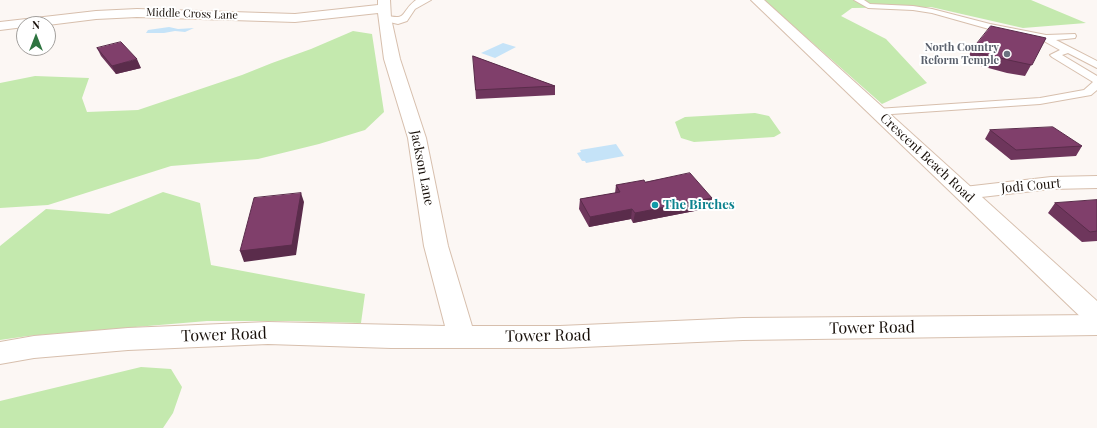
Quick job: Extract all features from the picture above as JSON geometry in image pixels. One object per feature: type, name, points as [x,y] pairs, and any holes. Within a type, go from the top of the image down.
[{"type":"street","name":"Crescent Beach Road","points":[[757,0],[1097,317]]},
{"type":"street","name":"Middle Cross Lane","points":[[0,26],[137,13],[295,18],[384,9]]},
{"type":"street","name":"Jackson Lane","points":[[384,9],[392,59],[417,138],[436,246],[461,337]]},
{"type":"street","name":"Jodi Court","points":[[964,193],[1051,183],[1097,182]]},
{"type":"street","name":"Tower Road","points":[[0,353],[34,347],[128,339],[268,333],[391,337],[560,337],[743,329],[1097,325]]},
{"type":"lane","points":[[384,9],[398,21],[404,19],[412,7],[419,2],[427,0]]},
{"type":"lane","points":[[858,0],[868,6],[913,8],[932,11],[989,26],[1045,38],[1097,65]]},
{"type":"lane","points":[[1045,38],[1072,36]]},
{"type":"lane","points":[[1068,50],[1055,55],[1097,80]]},
{"type":"lane","points":[[877,112],[1040,101],[1087,93],[1097,84]]},
{"type":"green space","points":[[764,0],[1031,0],[1086,23],[1023,28],[931,7],[852,8],[841,16],[886,39],[927,83],[882,104]]},
{"type":"green space","points":[[353,31],[372,34],[384,112],[365,130],[319,144],[258,159],[171,166],[48,205],[0,208],[0,83],[35,76],[89,78],[82,98],[87,112],[138,110],[242,75],[311,49]]},
{"type":"green space","points":[[755,113],[769,116],[781,133],[774,137],[694,142],[681,138],[675,122],[685,117]]},
{"type":"green space","points":[[163,192],[200,203],[211,265],[365,294],[361,323],[207,321],[28,336],[0,340],[0,246],[46,209],[109,214]]},
{"type":"green space","points":[[141,367],[171,369],[182,387],[173,413],[163,428],[0,428],[0,401]]},
{"type":"water","points":[[169,27],[178,29],[194,28],[185,32],[175,31],[164,33],[146,33],[148,30]]},
{"type":"water","points":[[503,43],[516,47],[495,58],[481,53]]},
{"type":"water","points":[[616,144],[624,156],[586,163],[585,161],[582,161],[577,153],[581,152],[580,150]]},
{"type":"building","points":[[991,26],[1046,38],[1032,65],[971,51]]},
{"type":"building","points":[[121,42],[137,59],[112,66],[97,48]]},
{"type":"building","points":[[473,56],[555,86],[476,90]]},
{"type":"building","points":[[1053,127],[1082,146],[1016,150],[990,130]]},
{"type":"building","points":[[690,173],[712,198],[635,213],[632,209],[590,217],[580,199],[620,192],[616,185],[644,180],[645,182]]},
{"type":"building","points":[[301,193],[292,245],[240,251],[254,198]]},
{"type":"building","points":[[1097,200],[1097,231],[1090,232],[1055,203]]},
{"type":"place","name":"North Country Reform Temple","points":[[1007,54]]},
{"type":"place","name":"The Birches","points":[[655,205]]}]
